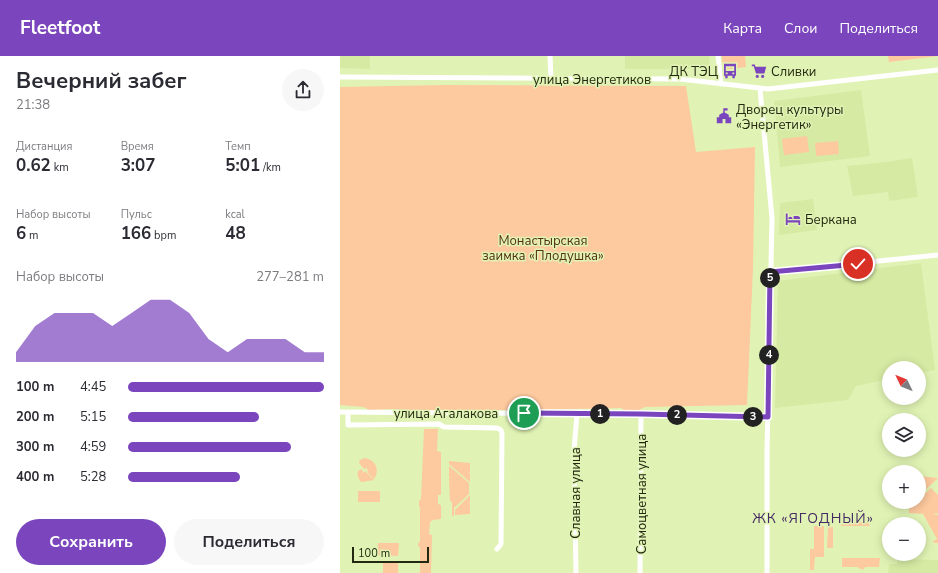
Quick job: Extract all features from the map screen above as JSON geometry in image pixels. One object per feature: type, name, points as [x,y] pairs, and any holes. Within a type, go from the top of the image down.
[{"type":"street","points":[[550,56],[551,78]]},
{"type":"street","points":[[718,56],[721,84]]},
{"type":"street","name":"улица Энергетиков","points":[[340,77],[680,79],[760,89],[781,88],[938,70]]},
{"type":"street","points":[[760,89],[772,218],[770,272],[767,573]]},
{"type":"street","points":[[770,272],[938,255]]},
{"type":"street","name":"улица Агалакова","points":[[340,412],[641,414],[768,417]]},
{"type":"street","points":[[348,412],[348,424],[440,424],[444,427],[497,428],[501,430],[501,544],[497,549]]},
{"type":"street","name":"Славная улица","points":[[576,573],[574,450],[577,414]]},
{"type":"street","name":"Самоцветная улица","points":[[640,573],[641,414]]},
{"type":"shaded area","points":[[340,56],[370,56],[370,69],[340,68]]},
{"type":"shaded area","points":[[625,56],[709,56],[710,69],[625,69]]},
{"type":"shaded area","points":[[861,90],[870,156],[780,167],[774,101]]},
{"type":"shaded area","points":[[912,158],[918,197],[889,201],[888,192],[853,196],[847,166]]},
{"type":"shaded area","points":[[813,199],[817,230],[779,235],[780,203]]},
{"type":"shaded area","points":[[921,263],[935,370],[926,372],[926,361],[882,361],[882,380],[856,386],[848,400],[775,408],[778,281]]},
{"type":"shaded area","points":[[938,560],[938,573],[888,573],[889,564],[897,564],[898,561]]},
{"type":"green space","points":[[722,56],[745,56],[746,67],[723,70]]},
{"type":"green space","points":[[888,56],[938,56],[889,62]]},
{"type":"green space","name":"Монастырская заимка «Плодушка»","points":[[446,85],[686,86],[696,152],[755,147],[753,268],[747,405],[645,407],[637,411],[627,412],[621,408],[423,411],[393,409],[369,410],[364,407],[340,405],[340,87]]},
{"type":"green space","points":[[807,136],[809,152],[784,155],[782,139]]},
{"type":"green space","points":[[838,141],[839,154],[816,156],[815,143]]},
{"type":"green space","points":[[424,429],[438,429],[437,451],[441,452],[441,495],[438,495],[438,504],[441,505],[441,519],[430,522],[429,534],[432,535],[431,573],[420,573],[420,547],[418,546],[420,541],[419,501],[421,499]]},
{"type":"green space","points":[[365,458],[372,461],[376,466],[377,472],[374,479],[368,473],[367,468],[364,469],[359,463],[360,460]]},
{"type":"green space","points":[[449,461],[470,463],[470,482],[449,464]]},
{"type":"green space","points":[[449,466],[469,483],[469,494],[454,508],[454,516],[452,516],[452,502],[450,501],[449,478],[451,477],[449,477]]},
{"type":"green space","points":[[362,469],[363,473],[365,471],[374,480],[361,482],[358,476],[358,471]]},
{"type":"green space","points":[[926,477],[938,478],[926,489]]},
{"type":"green space","points":[[931,488],[938,495],[938,513],[933,514],[938,515],[938,543],[934,543],[933,541],[937,539],[926,517],[923,514],[909,513],[909,509],[926,509],[926,493]]},
{"type":"green space","points":[[358,491],[380,491],[380,502],[358,502]]},
{"type":"green space","points":[[470,495],[470,514],[455,515],[455,510]]},
{"type":"green space","points":[[842,522],[868,522],[870,526],[841,526]]},
{"type":"green space","points":[[814,526],[824,526],[824,557],[815,557],[814,570],[810,570],[810,549],[814,549]]},
{"type":"green space","points":[[828,527],[833,527],[833,548],[827,548]]},
{"type":"green space","points":[[378,543],[399,543],[398,556],[377,555]]},
{"type":"green space","points":[[842,558],[880,558],[879,567],[865,567],[863,570],[857,567],[842,567]]},
{"type":"green space","points":[[383,562],[398,562],[398,573],[383,573]]},
{"type":"place","name":"ДК ТЭЦ","points":[[730,71]]},
{"type":"place","name":"Сливки","points":[[759,71]]},
{"type":"place","name":"Дворец культуры «Энергетик»","points":[[724,116]]},
{"type":"place","name":"Беркана","points":[[793,219]]},
{"type":"district","name":"ЖК «ЯГОДНЫЙ»","points":[[813,518]]},
{"type":"route","points":[[524,413],[768,417],[770,272],[858,264]]}]
